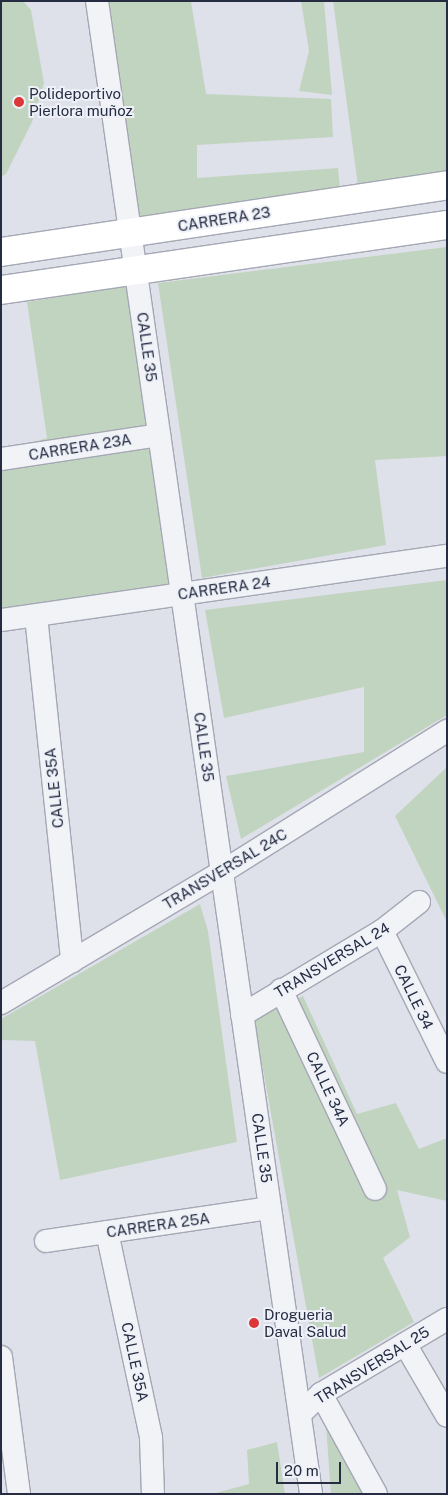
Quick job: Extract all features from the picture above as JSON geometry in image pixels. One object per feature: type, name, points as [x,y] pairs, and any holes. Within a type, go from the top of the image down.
[{"type":"street","name":"CALLE 35","points":[[96,1],[131,233],[311,1494]]},
{"type":"street","name":"CARRERA 23","points":[[1,252],[447,185]]},
{"type":"street","points":[[1,290],[447,225]]},
{"type":"street","name":"CARRERA 23A","points":[[1,459],[159,435]]},
{"type":"street","name":"CARRERA 24","points":[[1,620],[447,556]]},
{"type":"street","name":"CALLE 35A","points":[[36,616],[72,961]]},
{"type":"street","name":"TRANSVERSAL 24C","points":[[1,1003],[222,872],[447,730]]},
{"type":"street","name":"TRANSVERSAL 24","points":[[242,1015],[382,931],[419,902]]},
{"type":"street","name":"CALLE 34","points":[[382,931],[447,1062]]},
{"type":"street","name":"CALLE 34A","points":[[281,990],[375,1189]]},
{"type":"street","name":"CARRERA 25A","points":[[46,1241],[270,1208]]},
{"type":"street","name":"CALLE 35A","points":[[107,1232],[151,1438],[153,1494]]},
{"type":"street","name":"TRANSVERSAL 25","points":[[300,1414],[321,1394],[447,1319]]},
{"type":"street","points":[[405,1344],[447,1416]]},
{"type":"street","points":[[1,1357],[19,1494]]},
{"type":"street","points":[[321,1394],[376,1494]]},
{"type":"green space","name":"Polideportivo Pierlora muñoz","points":[[1,1],[23,1],[31,10],[44,83],[32,122],[6,174],[1,177]]},
{"type":"green space","points":[[109,1],[191,1],[206,94],[331,99],[333,137],[197,145],[197,178],[338,168],[340,189],[138,217]]},
{"type":"green space","points":[[301,1],[324,1],[332,95],[299,91],[309,51]]},
{"type":"green space","points":[[333,1],[447,1],[447,172],[358,186]]},
{"type":"green space","points":[[447,247],[447,456],[375,460],[386,545],[202,578],[158,283]]},
{"type":"green space","points":[[126,286],[169,588],[1,613],[1,452],[47,438],[27,302]]},
{"type":"green space","points":[[447,580],[447,715],[241,839],[226,776],[364,752],[364,687],[224,718],[205,610]]},
{"type":"green space","points":[[447,767],[447,922],[395,816]]},
{"type":"green space","points":[[200,904],[208,931],[237,1142],[60,1180],[35,1041],[1,1040],[1,1019]]},
{"type":"green space","points":[[303,996],[357,1114],[396,1103],[419,1149],[447,1138],[447,1201],[397,1190],[410,1237],[383,1258],[414,1322],[319,1378],[254,1020]]},
{"type":"green space","points":[[325,1411],[368,1494],[331,1494]]},
{"type":"green space","points":[[277,1442],[285,1494],[212,1494],[249,1484],[247,1450]]},
{"type":"place","name":"Polideportivo Pierlora muñoz","points":[[19,102]]},
{"type":"place","name":"Drogueria Daval Salud","points":[[254,1323]]}]
